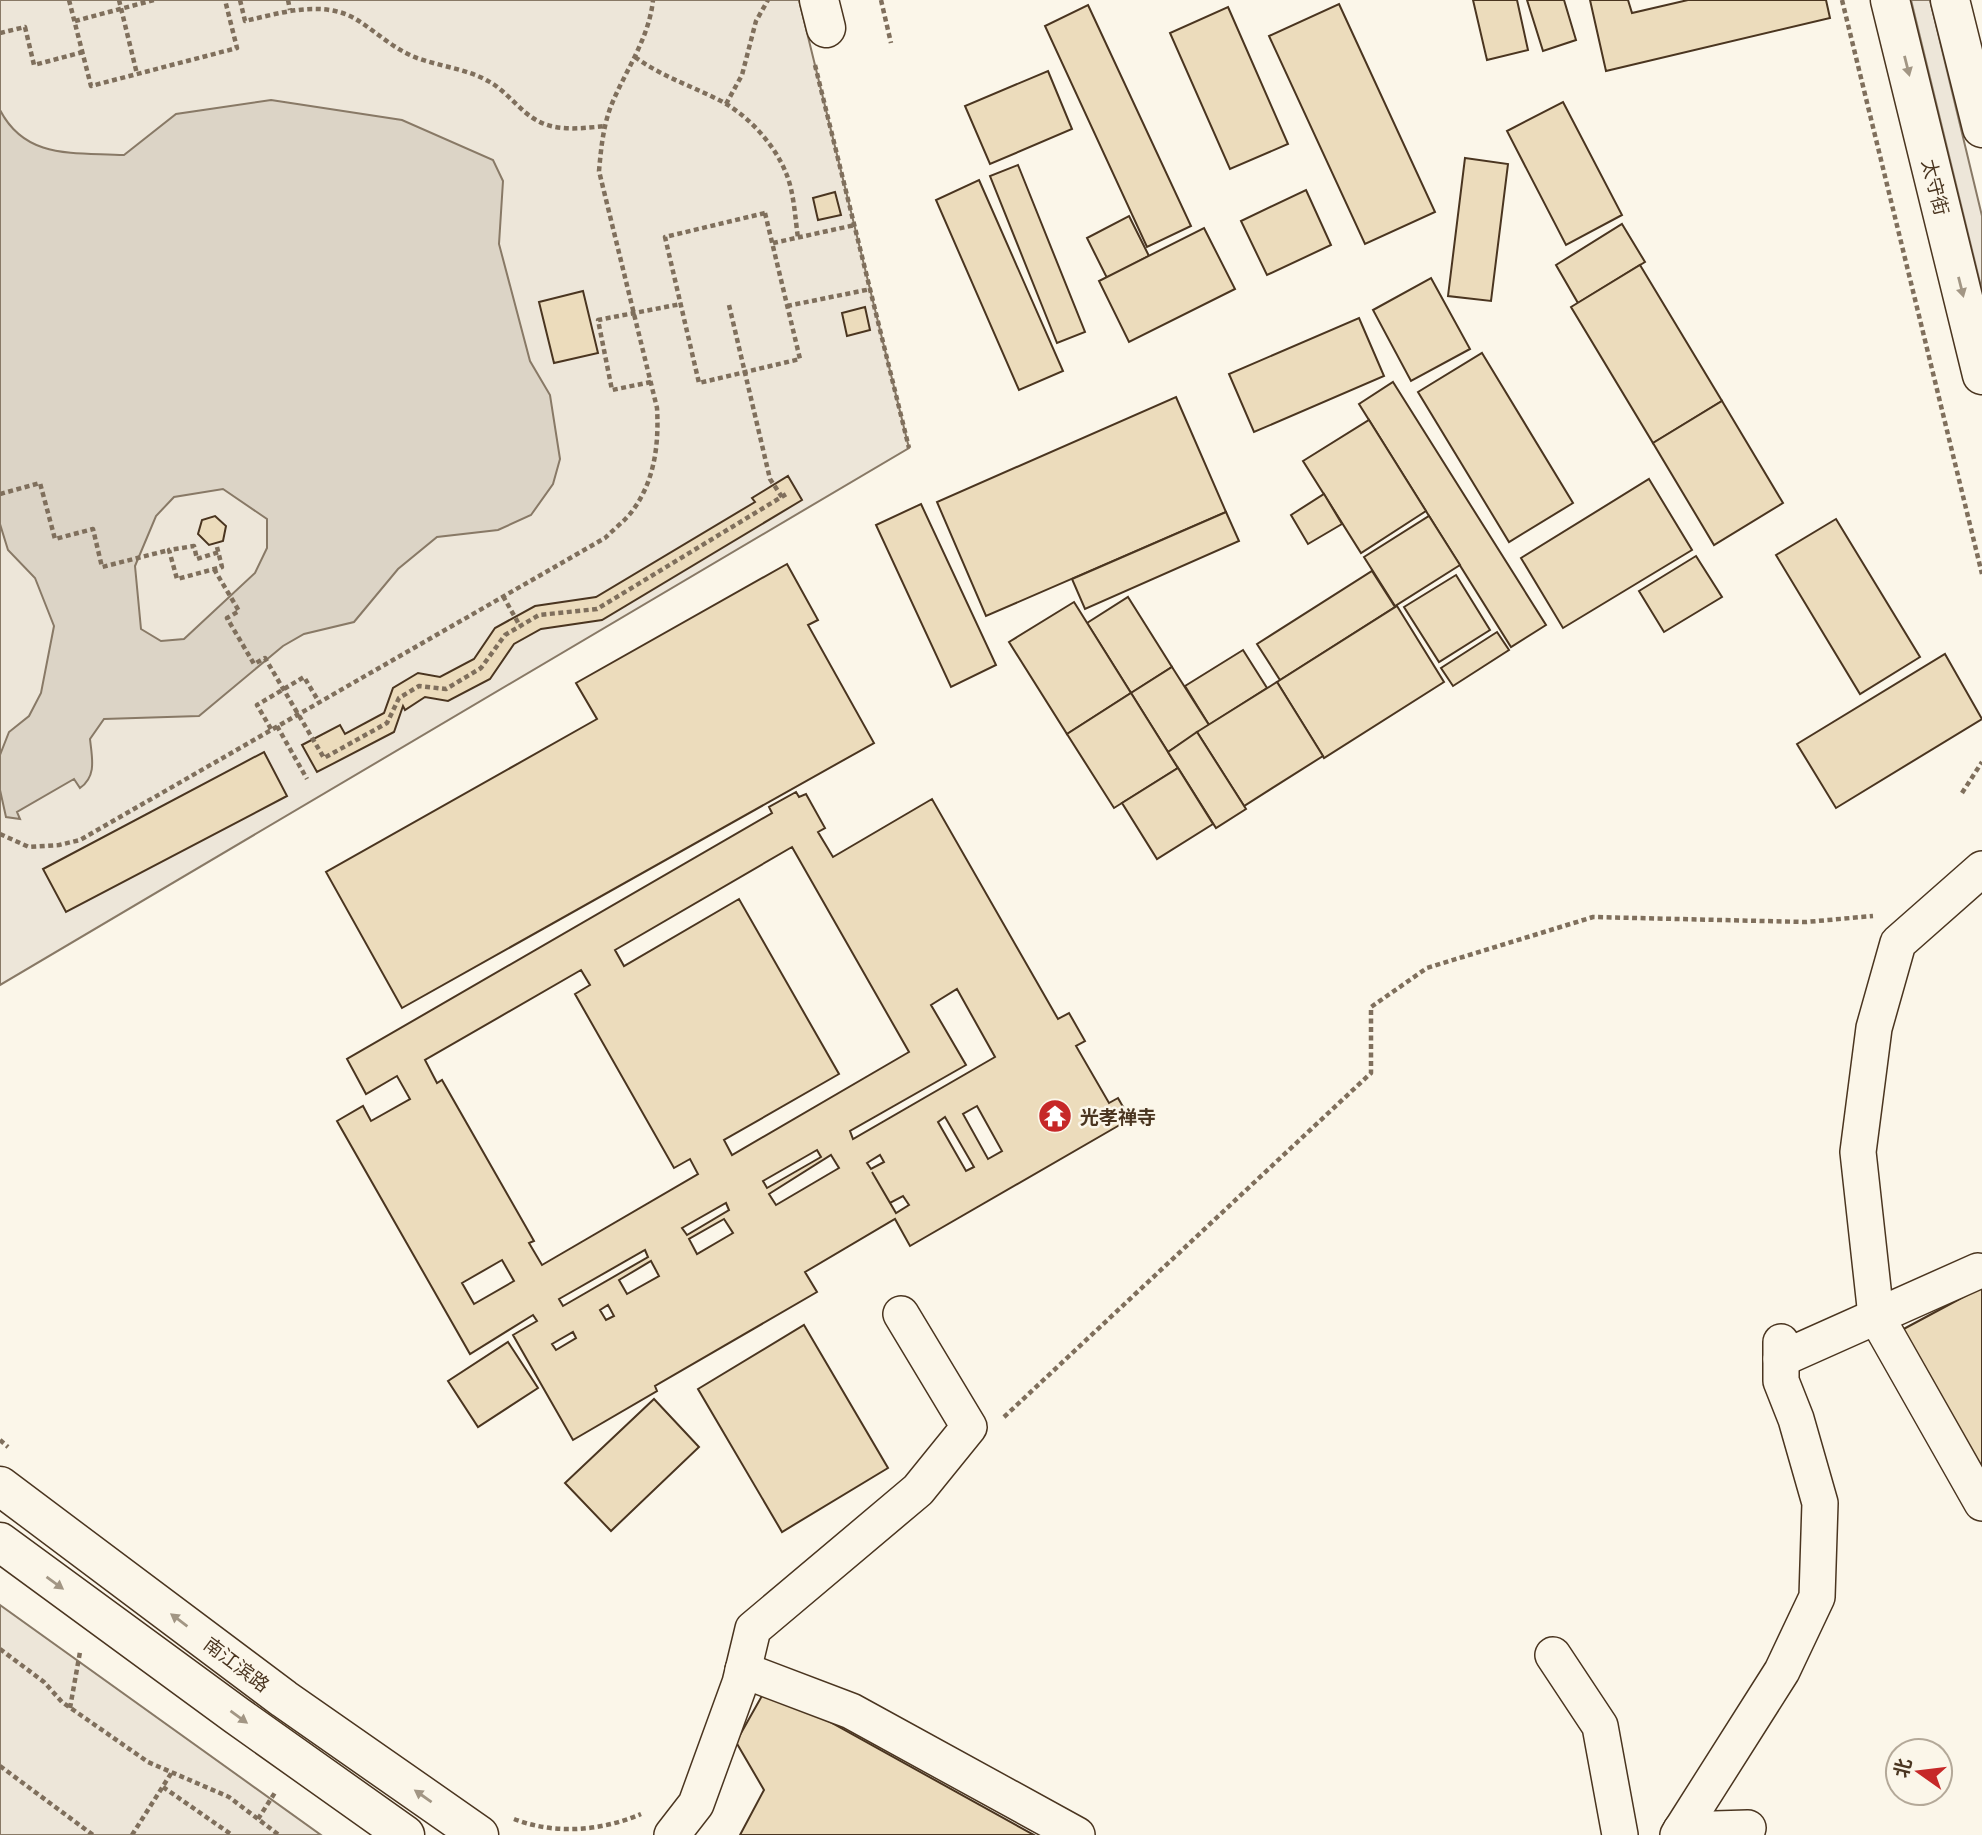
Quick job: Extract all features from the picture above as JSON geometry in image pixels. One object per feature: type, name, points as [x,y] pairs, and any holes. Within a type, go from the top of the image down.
[{"type":"main road","name":"太守街","points":[[1891,0],[1982,375]]},
{"type":"main road","points":[[1950,0],[1982,128]]},
{"type":"main road","name":"南江滨路","points":[[0,1486],[284,1699],[493,1825]]},
{"type":"main road","points":[[0,1542],[405,1835]]},
{"type":"street","points":[[1982,869],[1898,943],[1874,1028],[1858,1152],[1876,1316],[1982,1503]]},
{"type":"street","points":[[1679,1833],[1782,1671],[1817,1597],[1820,1503],[1796,1419],[1781,1381],[1781,1350],[1876,1316],[1978,1271]]},
{"type":"street","points":[[672,1835],[696,1804],[743,1670],[753,1629],[918,1490],[969,1427],[901,1314]]},
{"type":"street","points":[[1553,1655],[1600,1726],[1620,1835]]},
{"type":"street","points":[[743,1670],[852,1711],[1077,1835]]},
{"type":"street","points":[[1679,1833],[1748,1828]]},
{"type":"path","points":[[69,0],[91,86],[237,48],[225,0]]},
{"type":"path","points":[[119,0],[137,74]]},
{"type":"path","points":[[75,21],[153,0]]},
{"type":"path","points":[[240,0],[245,20],[307,7],[332,9],[353,17],[396,49],[422,60],[486,79],[537,121],[579,129],[606,126]]},
{"type":"path","points":[[288,0],[290,10]]},
{"type":"path","points":[[0,834],[29,847],[80,840],[605,538],[633,510],[651,476],[659,439],[657,408],[599,171],[602,140],[610,108],[646,33],[653,0]]},
{"type":"path","points":[[726,104],[742,75],[756,21],[768,0]]},
{"type":"path","points":[[881,0],[891,43]]},
{"type":"path","points":[[1842,0],[1982,574]]},
{"type":"path","points":[[829,21],[855,225],[909,448]]},
{"type":"path","points":[[0,33],[25,27],[34,65],[83,52]]},
{"type":"path","points":[[634,57],[655,72],[741,113],[764,137],[786,174],[799,237]]},
{"type":"path","points":[[765,214],[773,243],[800,359],[699,383],[664,237],[765,214]]},
{"type":"path","points":[[773,243],[855,225]]},
{"type":"path","points":[[787,306],[871,289]]},
{"type":"path","points":[[651,382],[612,390],[598,320],[681,304]]},
{"type":"path","points":[[729,305],[770,479],[782,497]]},
{"type":"path","points":[[0,494],[40,483],[55,539],[93,529],[102,567],[169,550],[194,546],[197,559],[218,550],[222,567],[177,579],[169,550]]},
{"type":"path","points":[[215,569],[239,611],[227,618],[254,664],[265,658],[324,758],[387,723],[399,698],[419,686],[446,689],[481,668],[505,635],[539,615],[597,609],[789,493]]},
{"type":"path","points":[[503,596],[520,626]]},
{"type":"path","points":[[271,729],[257,705],[304,677],[319,702]]},
{"type":"path","points":[[277,726],[307,779]]},
{"type":"path","points":[[1962,793],[1982,762]]},
{"type":"path","points":[[996,1425],[1371,1073],[1371,1007],[1427,968],[1592,917],[1806,922],[1933,911]]},
{"type":"path","points":[[0,1440],[10,1448]]},
{"type":"path","points":[[0,1649],[44,1682],[70,1708],[148,1762],[229,1797],[279,1835]]},
{"type":"path","points":[[70,1708],[80,1652]]},
{"type":"path","points":[[0,1766],[93,1835]]},
{"type":"path","points":[[132,1835],[172,1772]]},
{"type":"path","points":[[163,1787],[232,1835]]},
{"type":"path","points":[[258,1819],[276,1791]]},
{"type":"path","points":[[493,1825],[576,1831],[616,1824],[646,1811]]},
{"type":"shaded area","points":[[0,0],[799,0],[909,448],[0,985]]},
{"type":"shaded area","points":[[1911,0],[1930,0],[1982,216],[1982,291]]},
{"type":"shaded area","points":[[271,100],[402,120],[493,160],[503,181],[499,244],[530,361],[550,395],[560,459],[553,484],[531,515],[498,530],[437,537],[398,569],[354,622],[304,634],[283,646],[199,716],[104,719],[90,739],[91,772],[80,788],[74,779],[17,812],[20,819],[6,817],[0,790],[0,755],[9,732],[29,716],[41,693],[54,626],[35,578],[8,550],[0,524],[0,110],[23,138],[37,145],[70,153],[124,155],[176,114]],"holes":[[[223,489],[267,519],[267,548],[255,573],[184,639],[161,641],[141,629],[135,566],[156,516],[174,497]]]},
{"type":"shaded area","points":[[0,1605],[321,1835],[0,1835]]},
{"type":"building","points":[[1473,0],[1517,0],[1528,50],[1487,60]]},
{"type":"building","points":[[1527,0],[1564,0],[1576,40],[1543,51]]},
{"type":"building","points":[[1590,0],[1628,0],[1632,13],[1688,0],[1826,0],[1830,18],[1606,71]]},
{"type":"building","points":[[1339,4],[1435,212],[1365,244],[1269,36]]},
{"type":"building","points":[[1088,5],[1191,226],[1147,247],[1045,26]]},
{"type":"building","points":[[1228,7],[1288,144],[1230,169],[1170,33]]},
{"type":"building","points":[[1048,71],[1072,129],[990,164],[965,106]]},
{"type":"building","points":[[1563,102],[1622,215],[1566,245],[1507,131]]},
{"type":"building","points":[[1465,158],[1508,164],[1491,301],[1448,296]]},
{"type":"building","points":[[1018,165],[1085,332],[1057,343],[990,176]]},
{"type":"building","points":[[979,180],[1063,371],[1019,390],[936,200]]},
{"type":"building","points":[[1306,190],[1331,245],[1267,275],[1241,221]]},
{"type":"building","points":[[835,192],[841,215],[818,220],[813,198]]},
{"type":"building","points":[[1129,216],[1149,256],[1107,278],[1087,238]]},
{"type":"building","points":[[1622,224],[1645,262],[1578,303],[1556,265]]},
{"type":"building","points":[[1204,228],[1235,289],[1129,342],[1099,281]]},
{"type":"building","points":[[1640,265],[1722,401],[1653,443],[1571,307]]},
{"type":"building","points":[[1431,278],[1470,349],[1411,381],[1373,310]]},
{"type":"building","points":[[583,291],[598,353],[554,363],[539,302]]},
{"type":"building","points":[[865,307],[870,330],[847,336],[842,313]]},
{"type":"building","points":[[1359,318],[1384,376],[1254,432],[1229,374]]},
{"type":"building","points":[[1482,353],[1573,503],[1509,542],[1418,392]]},
{"type":"building","points":[[1393,382],[1546,625],[1511,647],[1359,404]]},
{"type":"building","points":[[1176,397],[1226,512],[986,616],[937,502]]},
{"type":"building","points":[[1722,401],[1783,503],[1714,545],[1653,443]]},
{"type":"building","points":[[1369,420],[1426,511],[1361,553],[1303,461]]},
{"type":"building","points":[[788,476],[802,500],[602,620],[541,629],[514,644],[490,679],[448,701],[425,697],[405,710],[403,706],[394,732],[317,772],[302,745],[340,725],[345,734],[384,713],[393,688],[418,673],[440,677],[474,659],[495,628],[535,606],[596,597],[755,502],[752,498]]},
{"type":"building","points":[[1649,479],[1692,550],[1563,628],[1521,558]]},
{"type":"building","points":[[1324,494],[1342,524],[1308,544],[1291,515]]},
{"type":"building","points":[[921,504],[996,665],[951,687],[876,525]]},
{"type":"building","points":[[1226,512],[1239,541],[1085,609],[1072,579]]},
{"type":"building","points":[[215,516],[226,526],[223,541],[209,545],[198,534],[202,520]]},
{"type":"building","points":[[1429,516],[1460,565],[1395,606],[1364,557]]},
{"type":"building","points":[[1836,519],[1920,657],[1860,694],[1776,555]]},
{"type":"building","points":[[1696,556],[1722,597],[1664,632],[1639,591]]},
{"type":"building","points":[[787,564],[818,620],[808,625],[874,743],[402,1008],[326,872],[597,719],[576,683]]},
{"type":"building","points":[[1372,571],[1395,607],[1280,680],[1257,644]]},
{"type":"building","points":[[1456,575],[1490,630],[1439,662],[1404,607]]},
{"type":"building","points":[[1128,597],[1172,667],[1131,693],[1087,623]]},
{"type":"building","points":[[1074,602],[1131,693],[1067,734],[1009,642]]},
{"type":"building","points":[[1397,606],[1444,682],[1324,758],[1277,682]]},
{"type":"building","points":[[1497,632],[1509,650],[1453,686],[1441,668]]},
{"type":"building","points":[[1243,650],[1267,688],[1209,725],[1185,686]]},
{"type":"building","points":[[1945,654],[1982,719],[1836,808],[1797,744]]},
{"type":"building","points":[[1172,667],[1209,725],[1168,752],[1131,693]]},
{"type":"building","points":[[1277,682],[1323,756],[1244,806],[1197,732]]},
{"type":"building","points":[[1131,693],[1178,768],[1114,808],[1067,734]]},
{"type":"building","points":[[1197,732],[1246,809],[1216,828],[1168,752]]},
{"type":"building","points":[[264,752],[287,796],[66,912],[43,869]]},
{"type":"building","points":[[1178,768],[1213,824],[1157,859],[1122,803]]},
{"type":"building","name":"光孝禅寺","points":[[796,792],[799,797],[806,794],[825,828],[818,832],[833,857],[932,799],[1058,1019],[1069,1013],[1085,1041],[1076,1046],[1109,1103],[1118,1098],[1130,1119],[910,1246],[895,1219],[805,1272],[817,1292],[655,1386],[657,1391],[573,1440],[513,1335],[537,1321],[533,1315],[470,1354],[337,1121],[363,1106],[371,1121],[410,1099],[397,1076],[366,1094],[347,1059],[772,813],[769,807]],"holes":[[[792,847],[909,1052],[732,1155],[724,1140],[839,1074],[739,899],[624,966],[615,950]],[[581,970],[590,985],[575,994],[674,1168],[690,1159],[698,1174],[542,1265],[529,1243],[534,1241],[442,1080],[437,1083],[425,1060]],[[957,989],[995,1057],[853,1139],[850,1131],[966,1065],[931,1005]],[[977,1106],[1002,1151],[988,1159],[963,1114]],[[945,1117],[974,1167],[966,1171],[938,1122]],[[817,1150],[821,1157],[767,1188],[763,1181]],[[831,1155],[839,1168],[776,1205],[769,1194]],[[880,1155],[884,1162],[871,1169],[867,1163]],[[903,1196],[909,1205],[896,1213],[890,1203]],[[726,1203],[729,1210],[687,1235],[682,1228]],[[724,1219],[733,1233],[697,1254],[689,1239]],[[645,1250],[648,1257],[563,1306],[559,1299]],[[502,1260],[514,1281],[474,1304],[462,1283]],[[651,1261],[659,1276],[627,1294],[619,1280]],[[608,1305],[614,1316],[606,1320],[600,1310]],[[573,1332],[576,1338],[556,1350],[552,1344]]]},
{"type":"building","points":[[1982,1287],[1982,1478],[1898,1332]]},
{"type":"building","points":[[804,1325],[888,1468],[782,1532],[698,1389]]},
{"type":"building","points":[[508,1342],[538,1388],[478,1427],[448,1381]]},
{"type":"building","points":[[654,1399],[699,1447],[611,1531],[565,1483]]},
{"type":"building","points":[[767,1687],[1034,1835],[740,1835],[764,1790],[736,1742]]},
{"type":"place","name":"光孝禅寺","points":[[1055,1116]]}]
